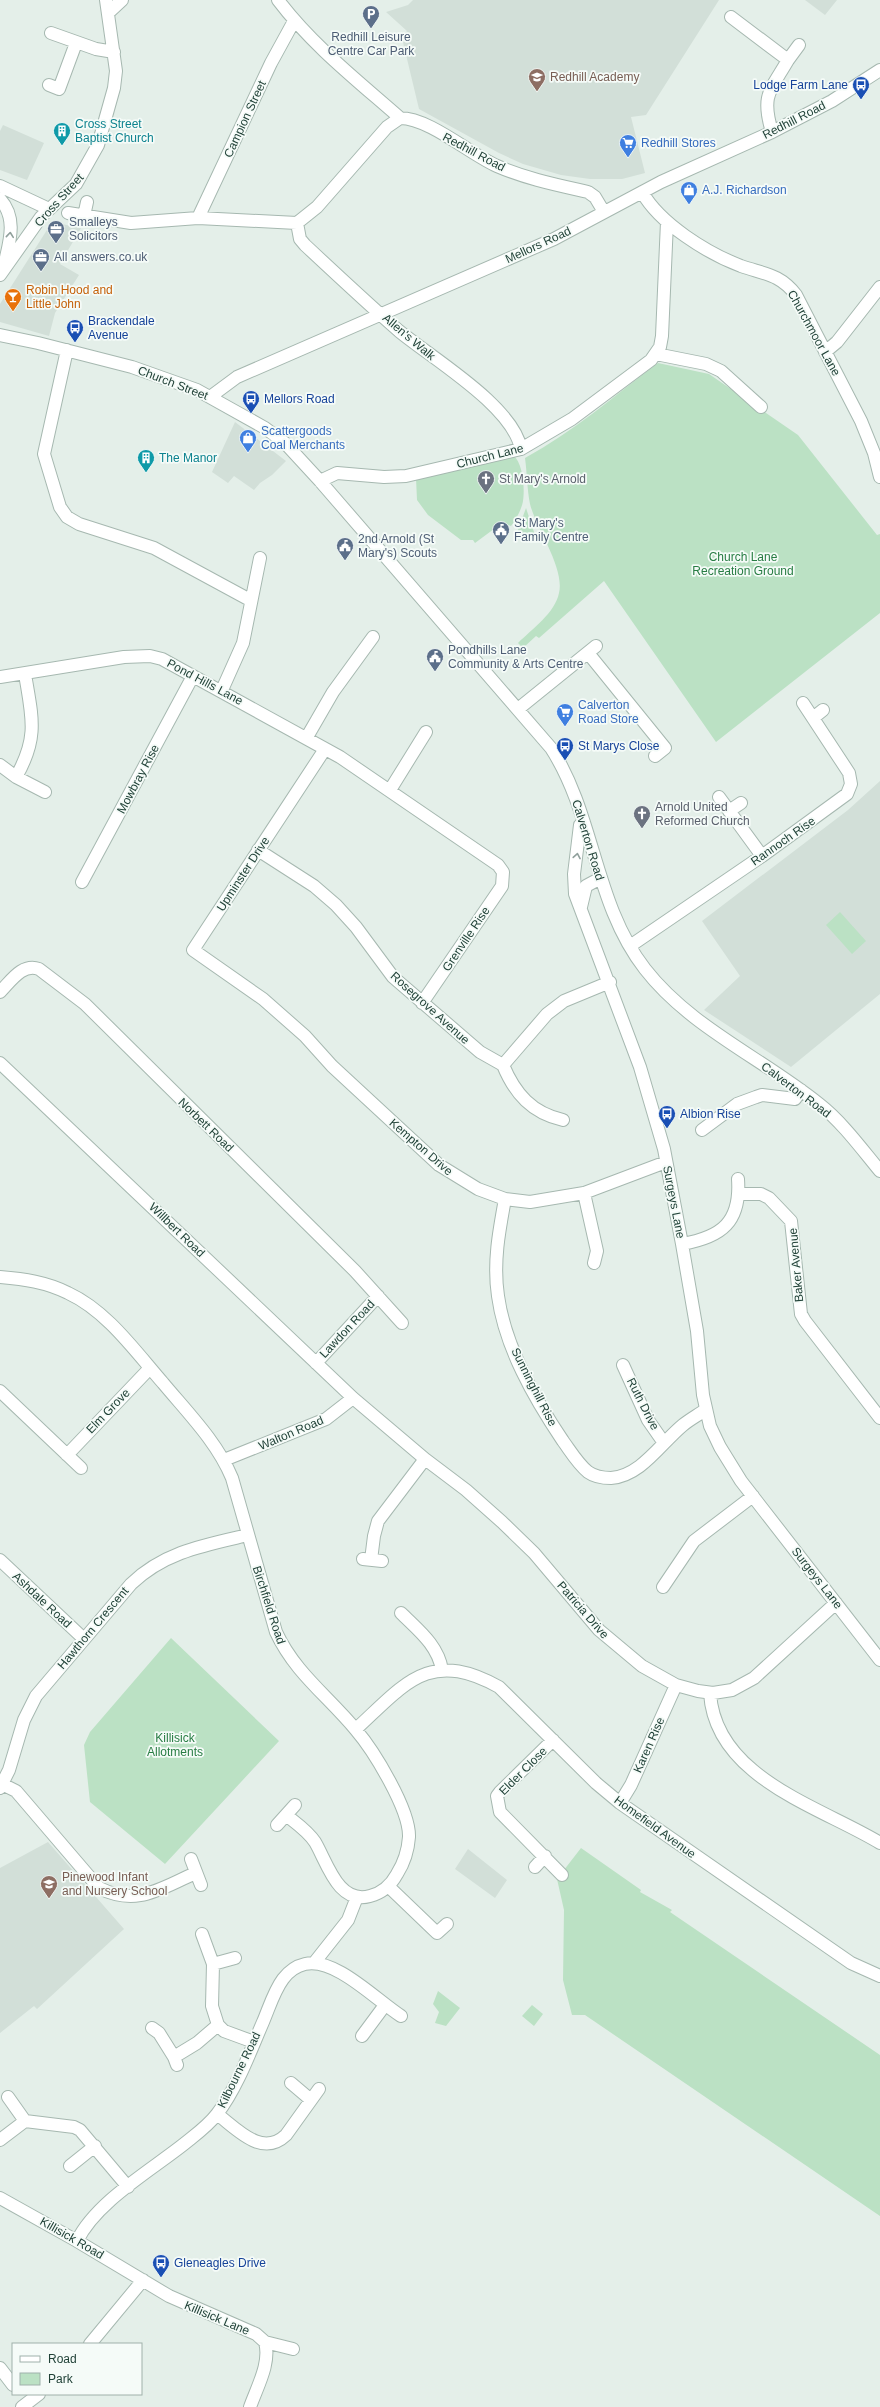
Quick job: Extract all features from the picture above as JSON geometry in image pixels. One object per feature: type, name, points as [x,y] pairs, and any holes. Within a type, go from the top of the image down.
[{"type":"street","name":"Cross Street","points":[[1,274],[49,209],[76,184],[98,145],[114,88],[114,52],[106,0]]},
{"type":"street","points":[[108,13],[122,0]]},
{"type":"street","points":[[68,213],[115,222],[144,223],[198,218],[297,223],[317,207],[387,127],[400,118],[294,21],[278,0]]},
{"type":"street","points":[[731,17],[788,60]]},
{"type":"street","name":"Campion Street","points":[[198,218],[271,63],[294,21]]},
{"type":"street","points":[[51,33],[96,49],[114,52]]},
{"type":"street","points":[[49,85],[59,89],[76,42]]},
{"type":"street","points":[[772,132],[766,104],[768,97],[798,45]]},
{"type":"street","name":"Redhill Road","points":[[400,118],[418,121],[491,163],[529,178],[588,192],[595,197],[604,212],[642,192],[772,132],[832,101],[880,70]]},
{"type":"street","points":[[0,186],[49,209]]},
{"type":"street","name":"Churchmoor Lane","points":[[642,192],[649,204],[667,222],[719,256],[780,279],[788,285],[796,295],[861,421],[874,453],[880,474]]},
{"type":"street","points":[[0,199],[9,214],[11,224],[10,241],[1,274]]},
{"type":"street","points":[[84,216],[87,202]]},
{"type":"street","name":"Mellors Road","points":[[210,397],[237,378],[554,239],[604,212]]},
{"type":"street","points":[[667,222],[662,336],[656,354],[706,364],[721,371],[761,407]]},
{"type":"street","name":"Allen's Walk","points":[[297,223],[300,239],[304,245],[382,315],[503,414],[517,434],[521,449]]},
{"type":"street","points":[[825,352],[837,342],[880,287]]},
{"type":"street","name":"Church Street","points":[[0,335],[67,350],[132,367],[180,383],[210,397],[260,425],[285,443],[320,480]]},
{"type":"street","points":[[67,350],[44,454],[60,507],[67,517],[79,524],[154,548],[250,600]]},
{"type":"street","name":"Church Lane","points":[[320,480],[337,473],[384,477],[406,476],[521,449],[572,419],[651,360],[656,354]]},
{"type":"street","name":"Calverton Road","points":[[320,480],[518,709],[555,755],[568,778],[595,864],[614,917],[645,969],[677,1003],[801,1090],[826,1110],[880,1171]]},
{"type":"street","points":[[222,690],[243,643],[250,600],[260,558]]},
{"type":"street","points":[[307,738],[333,692],[373,637]]},
{"type":"street","points":[[518,709],[592,650],[665,748],[656,756]]},
{"type":"street","name":"Pond Hills Lane","points":[[0,678],[124,657],[145,656],[162,659],[222,690],[325,749],[390,790],[498,865],[503,872]]},
{"type":"street","points":[[16,777],[26,760],[33,726],[25,674]]},
{"type":"street","name":"Mowbray Rise","points":[[82,882],[193,676]]},
{"type":"street","name":"Rannoch Rise","points":[[630,946],[762,856],[843,798],[850,789],[852,778],[803,703]]},
{"type":"street","points":[[813,718],[823,710]]},
{"type":"street","points":[[390,790],[426,732]]},
{"type":"street","name":"Upminster Drive","points":[[240,984],[193,950],[325,749]]},
{"type":"street","points":[[0,765],[16,777],[45,792]]},
{"type":"street","points":[[719,797],[762,856]]},
{"type":"street","points":[[729,811],[741,803]]},
{"type":"street","name":"Surgeys Lane","points":[[581,818],[574,874],[575,894],[610,982],[640,1067],[666,1162],[697,1331],[705,1410],[720,1447],[753,1496],[880,1660]]},
{"type":"street","name":"Rosegrove Avenue","points":[[258,850],[314,886],[336,905],[356,927],[393,977],[480,1052],[503,1065]]},
{"type":"street","points":[[574,874],[595,864]]},
{"type":"street","name":"Grenville Rise","points":[[422,1003],[502,886],[503,872]]},
{"type":"street","points":[[581,908],[586,886],[600,879]]},
{"type":"street","name":"Norbett Road","points":[[0,992],[22,970],[33,967],[39,969],[85,1004],[378,1296],[402,1323]]},
{"type":"street","points":[[563,1120],[538,1111],[518,1094],[503,1065],[547,1014],[558,1006],[610,982]]},
{"type":"street","name":"Kempton Drive","points":[[240,984],[263,999],[304,1036],[332,1066],[439,1165],[464,1183],[504,1199],[530,1202],[584,1193],[666,1162]]},
{"type":"street","name":"Willbert Road","points":[[0,1063],[316,1362],[352,1398]]},
{"type":"street","points":[[702,1130],[743,1102],[762,1095],[795,1099],[801,1090]]},
{"type":"street","points":[[682,1244],[700,1241],[719,1232],[730,1223],[739,1194],[738,1179]]},
{"type":"street","name":"Baker Avenue","points":[[739,1194],[747,1192],[761,1194],[768,1198],[791,1221],[801,1314],[880,1418]]},
{"type":"street","points":[[584,1193],[597,1251],[594,1263]]},
{"type":"street","name":"Sunninghill Rise","points":[[504,1199],[496,1247],[496,1278],[501,1311],[508,1336],[523,1370],[547,1417],[580,1464],[598,1477],[621,1476],[634,1472],[683,1424],[705,1410]]},
{"type":"street","name":"Birchfield Road","points":[[0,1277],[39,1282],[68,1293],[96,1311],[150,1368],[202,1428],[224,1460],[232,1478],[269,1612],[285,1652],[295,1666],[356,1730],[382,1767],[401,1806],[409,1836],[405,1860],[388,1886],[376,1895],[357,1897]]},
{"type":"street","name":"Lawdon Road","points":[[316,1362],[378,1296]]},
{"type":"street","name":"Ruth Drive","points":[[623,1365],[648,1420],[664,1443]]},
{"type":"street","name":"Elm Grove","points":[[66,1455],[150,1368]]},
{"type":"street","points":[[0,1391],[81,1468]]},
{"type":"street","name":"Patricia Drive","points":[[352,1398],[425,1459],[466,1490],[529,1548],[599,1630],[618,1647],[642,1666],[676,1685],[710,1693],[732,1690],[754,1678],[836,1604]]},
{"type":"street","name":"Walton Road","points":[[224,1460],[326,1419],[352,1398]]},
{"type":"street","points":[[372,1560],[374,1536],[378,1521],[425,1459]]},
{"type":"street","points":[[663,1587],[694,1541],[753,1496]]},
{"type":"street","name":"Hawthorn Crescent","points":[[1,1786],[9,1770],[29,1708],[37,1695],[131,1584],[150,1568],[180,1552],[248,1534]]},
{"type":"street","name":"Ashdale Road","points":[[0,1560],[84,1639]]},
{"type":"street","points":[[401,1613],[432,1644],[441,1662],[442,1670]]},
{"type":"street","name":"Homefield Avenue","points":[[356,1730],[402,1685],[423,1674],[442,1670],[474,1676],[499,1688],[620,1803],[852,1963],[880,1976]]},
{"type":"street","name":"Karen Rise","points":[[620,1803],[631,1785],[676,1685]]},
{"type":"street","points":[[710,1693],[716,1718],[722,1732],[730,1746],[754,1771],[769,1784],[802,1804],[845,1823],[880,1843]]},
{"type":"street","name":"Elder Close","points":[[553,1740],[497,1796],[500,1812],[545,1856],[562,1875]]},
{"type":"street","points":[[1,1786],[16,1791],[99,1888],[109,1893],[121,1897],[142,1896],[196,1873]]},
{"type":"street","points":[[278,1825],[295,1804]]},
{"type":"street","points":[[286,1815],[314,1841],[343,1890],[357,1897],[348,1920],[314,1963],[335,1968],[401,2016]]},
{"type":"street","points":[[535,1867],[545,1856]]},
{"type":"street","points":[[191,1859],[201,1885]]},
{"type":"street","points":[[388,1886],[441,1937],[446,1924]]},
{"type":"street","points":[[202,1934],[213,1964],[212,2006],[218,2025],[224,2031],[254,2042]]},
{"type":"street","points":[[213,1964],[236,1958]]},
{"type":"street","name":"Kilbourne Road","points":[[77,2241],[88,2223],[128,2187],[194,2137],[217,2114],[254,2042],[283,1979],[297,1967],[314,1963]]},
{"type":"street","points":[[362,2036],[385,2005]]},
{"type":"street","points":[[152,2028],[159,2033],[176,2061],[218,2025]]},
{"type":"street","points":[[291,2083],[311,2100]]},
{"type":"street","points":[[217,2114],[258,2144],[269,2144],[279,2141],[286,2135],[319,2089]]},
{"type":"street","points":[[8,2098],[25,2120],[74,2127],[86,2135],[128,2187]]},
{"type":"street","points":[[0,2140],[25,2120]]},
{"type":"street","points":[[70,2166],[95,2146]]},
{"type":"street","name":"Killisick Road","points":[[0,2198],[143,2280]]},
{"type":"street","points":[[91,2343],[143,2280]]},
{"type":"street","name":"Killisick Lane","points":[[143,2280],[182,2303],[256,2334],[264,2342],[293,2349]]},
{"type":"street","points":[[250,2407],[264,2367],[266,2349],[264,2342]]},
{"type":"street","points":[[0,2368],[12,2384]]},
{"type":"street","points":[[23,2401],[37,2395]]},
{"type":"shaded area","name":"Redhill Academy","points":[[413,0],[719,0],[646,115],[631,117],[645,173],[622,179],[590,179],[561,175],[523,164],[499,153],[419,109],[402,38],[407,31],[386,12],[408,5]]},
{"type":"shaded area","points":[[805,0],[837,0],[825,15]]},
{"type":"shaded area","points":[[3,125],[44,143],[27,180],[0,170],[0,131]]},
{"type":"shaded area","points":[[52,222],[81,228],[60,264],[79,275],[55,313],[49,336],[0,322],[0,304]]},
{"type":"shaded area","name":"Scattergoods Coal Merchants","points":[[235,422],[286,461],[254,490],[234,476],[228,483],[212,472]]},
{"type":"shaded area","points":[[880,781],[880,994],[791,1067],[704,1010],[740,976],[702,921],[848,810]]},
{"type":"shaded area","name":"Pinewood Infant and Nursery School","points":[[48,1842],[124,1929],[37,2009],[34,2006],[0,2033],[0,1868]]},
{"type":"shaded area","points":[[468,1849],[507,1880],[495,1898],[455,1869]]},
{"type":"green space","name":"Church Lane Recreation Ground","points":[[658,363],[709,374],[798,435],[877,535],[880,534],[880,613],[716,742],[604,581],[539,638],[536,636],[523,648],[518,643],[548,614],[553,607],[557,600],[560,583],[554,560],[530,504],[525,458],[543,448],[577,425]]},
{"type":"green space","points":[[513,455],[519,464],[523,483],[524,496],[520,510],[511,526],[502,523],[475,543],[473,540],[461,540],[428,515],[417,500],[416,478]]},
{"type":"green space","points":[[526,508],[535,535],[529,542],[522,539],[518,530]]},
{"type":"green space","points":[[840,912],[866,941],[852,954],[826,925]]},
{"type":"green space","name":"Killisick Allotments","points":[[171,1638],[279,1741],[165,1864],[90,1802],[84,1745],[90,1732]]},
{"type":"green space","points":[[581,1848],[641,1890],[640,1892],[672,1910],[670,1912],[880,2055],[880,2216],[585,2015],[572,2015],[563,1980],[564,1910],[557,1879]]},
{"type":"green space","points":[[438,1991],[460,2008],[446,2026],[435,2023],[439,2012],[433,2004]]},
{"type":"green space","points":[[532,2005],[543,2014],[534,2026],[522,2016]]},
{"type":"place","name":"Redhill Leisure Centre Car Park","points":[[371,29]]},
{"type":"place","name":"Redhill Academy","points":[[537,92]]},
{"type":"place","name":"Lodge Farm Lane","points":[[861,100]]},
{"type":"place","name":"Cross Street Baptist Church","points":[[62,146]]},
{"type":"place","name":"Redhill Stores","points":[[628,158]]},
{"type":"place","name":"A.J. Richardson","points":[[689,205]]},
{"type":"place","name":"Smalleys Solicitors","points":[[56,244]]},
{"type":"place","name":"All answers.co.uk","points":[[41,272]]},
{"type":"place","name":"Robin Hood and Little John","points":[[13,312]]},
{"type":"place","name":"Brackendale Avenue","points":[[75,343]]},
{"type":"place","name":"Mellors Road","points":[[251,414]]},
{"type":"place","name":"Scattergoods Coal Merchants","points":[[248,453]]},
{"type":"place","name":"The Manor","points":[[146,473]]},
{"type":"place","name":"St Mary's Arnold","points":[[486,494]]},
{"type":"place","name":"St Mary's Family Centre","points":[[501,545]]},
{"type":"place","name":"2nd Arnold (St Mary's) Scouts","points":[[345,561]]},
{"type":"place","name":"Pondhills Lane Community & Arts Centre","points":[[435,672]]},
{"type":"place","name":"Calverton Road Store","points":[[565,727]]},
{"type":"place","name":"St Marys Close","points":[[565,761]]},
{"type":"place","name":"Arnold United Reformed Church","points":[[642,829]]},
{"type":"place","name":"Albion Rise","points":[[667,1129]]},
{"type":"place","name":"Pinewood Infant and Nursery School","points":[[49,1899]]},
{"type":"place","name":"Gleneagles Drive","points":[[161,2278]]}]
